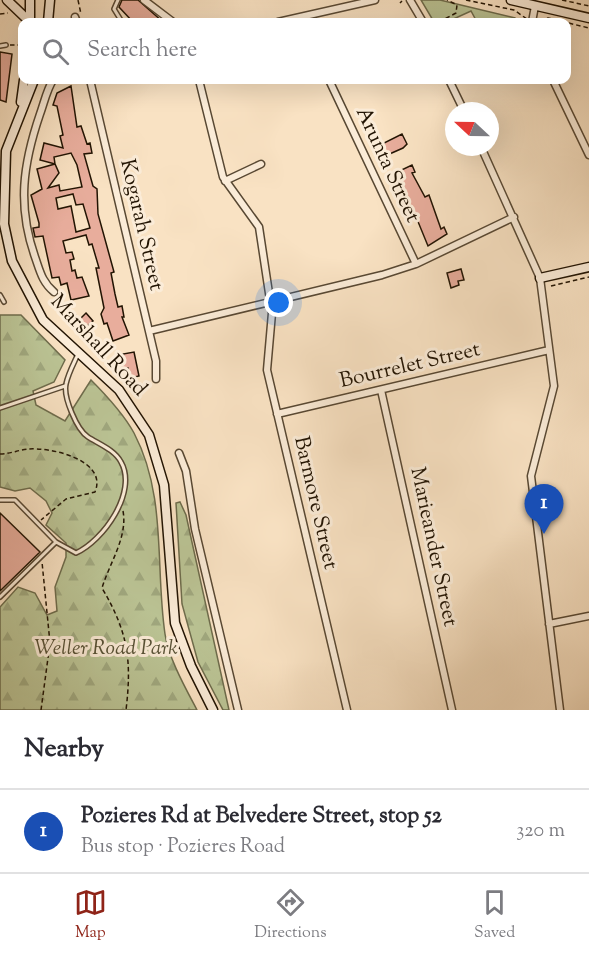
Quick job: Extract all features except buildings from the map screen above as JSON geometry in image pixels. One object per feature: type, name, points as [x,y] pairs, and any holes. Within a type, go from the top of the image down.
[{"type":"main road","points":[[7,0],[26,18]]},
{"type":"main road","points":[[30,0],[30,18]]},
{"type":"main road","points":[[510,0],[589,18]]},
{"type":"main road","points":[[49,18],[51,1]]},
{"type":"main road","name":"Marshall Road","points":[[21,109],[24,84]]},
{"type":"main road","name":"Marshall Road","points":[[32,84],[6,151],[4,224],[12,261],[43,320],[125,397],[145,428],[163,476],[174,617],[191,666],[213,710]]},
{"type":"main road","points":[[540,278],[589,267]]},
{"type":"street","points":[[144,0],[151,2],[167,18]]},
{"type":"street","points":[[308,18],[375,0]]},
{"type":"street","points":[[410,0],[421,18]]},
{"type":"street","points":[[530,18],[535,6]]},
{"type":"street","points":[[52,84],[31,140],[24,174],[23,206],[25,231],[44,284],[54,292]]},
{"type":"street","name":"Kogarah Street","points":[[91,84],[157,364],[156,379]]},
{"type":"street","points":[[200,84],[225,182],[261,164]]},
{"type":"street","name":"Arunta Street","points":[[331,84],[416,264]]},
{"type":"street","points":[[451,84],[460,102]]},
{"type":"street","points":[[555,84],[589,155]]},
{"type":"street","points":[[485,156],[540,278],[553,392],[531,473],[560,710]]},
{"type":"street","name":"Barmore Street","points":[[225,182],[259,227],[272,317],[267,365],[347,710]]},
{"type":"street","points":[[149,331],[382,275],[416,264],[514,218]]},
{"type":"street","name":"Bourrelet Street","points":[[277,414],[549,350]]},
{"type":"street","name":"Marieander Street","points":[[381,390],[452,710]]},
{"type":"street","points":[[179,453],[186,471],[195,529],[238,710]]},
{"type":"street","points":[[549,624],[589,616]]},
{"type":"lane","points":[[118,0],[114,9],[120,18]]},
{"type":"lane","points":[[0,46],[6,45]]},
{"type":"lane","points":[[0,295],[4,302]]},
{"type":"lane","points":[[0,500],[15,500],[56,542],[76,553],[87,548],[116,513],[122,500],[126,475],[121,461],[113,452],[85,436],[76,425],[65,386],[78,354]]},
{"type":"lane","points":[[0,408],[65,386]]},
{"type":"lane","points":[[0,597],[56,542]]},
{"type":"path","points":[[78,0],[78,18]]},
{"type":"path","points":[[447,0],[457,5],[456,13],[447,18]]},
{"type":"path","points":[[466,0],[514,10],[526,18]]},
{"type":"path","points":[[562,0],[589,6]]},
{"type":"path","points":[[0,14],[12,14]]},
{"type":"path","points":[[571,24],[589,28]]},
{"type":"path","points":[[6,45],[18,45]]},
{"type":"path","points":[[551,286],[589,277]]},
{"type":"path","points":[[0,454],[30,449],[61,454],[86,462],[95,471],[99,483],[96,492],[66,499],[38,522]]},
{"type":"path","points":[[122,500],[125,518],[116,554],[102,588],[115,609],[126,641],[130,673],[126,710]]},
{"type":"path","points":[[41,710],[50,643],[43,556]]},
{"type":"green space","points":[[421,0],[440,0],[515,18],[475,18],[471,11],[456,18],[432,18]]},
{"type":"green space","name":"Weller Road Park","points":[[0,315],[21,315],[65,360],[54,382],[33,391],[36,405],[65,421],[91,380],[120,412],[134,433],[144,457],[156,506],[162,608],[167,643],[178,673],[197,710],[0,710],[0,607],[18,587],[35,593],[47,615],[57,611],[55,587],[66,557],[66,543],[46,525],[52,513],[46,501],[30,488],[15,491],[0,487]]},
{"type":"green space","points":[[180,502],[186,515],[229,710],[223,710],[198,662],[182,604],[176,503]]},
{"type":"place","name":"Pozieres Rd at Belvedere Street, stop 52","points":[[544,534]]}]
